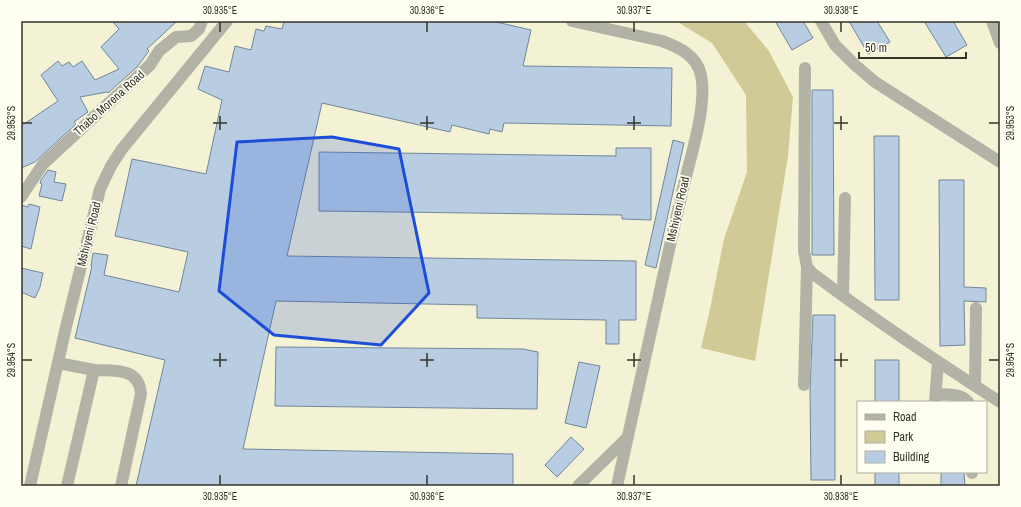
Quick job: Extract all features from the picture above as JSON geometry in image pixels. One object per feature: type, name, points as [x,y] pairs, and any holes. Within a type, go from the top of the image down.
[{"type":"street","name":"Thabo Morena Road","points":[[21,197],[43,164],[146,69],[159,51],[176,37],[191,36],[199,29],[202,21]]},
{"type":"street","name":"Mshiyeni Road","points":[[30,486],[100,189],[111,166],[140,126],[227,21]]},
{"type":"street","name":"Mshiyeni Road","points":[[572,21],[662,41],[677,46],[688,54],[696,63],[701,74],[703,86],[703,96],[696,133],[617,486]]},
{"type":"street","points":[[821,21],[835,44],[855,65],[875,82],[1000,162]]},
{"type":"street","points":[[992,21],[1000,43]]},
{"type":"street","points":[[804,386],[807,266],[804,251],[805,68]]},
{"type":"street","points":[[843,296],[845,198]]},
{"type":"street","points":[[807,266],[812,273],[843,296],[938,362],[1000,402]]},
{"type":"street","points":[[975,386],[976,308]]},
{"type":"street","points":[[938,362],[935,398],[959,396],[966,398],[968,401]]},
{"type":"street","points":[[58,363],[94,370],[126,373],[135,377],[140,387],[141,394],[121,486]]},
{"type":"street","points":[[67,486],[94,370]]},
{"type":"street","points":[[578,486],[628,436]]},
{"type":"highlighted area","points":[[332,137],[399,149],[429,293],[381,345],[274,335],[219,291],[237,142]]},
{"type":"green space","points":[[676,21],[744,21],[769,51],[793,97],[788,156],[755,361],[701,348],[724,239],[747,172],[746,95],[712,43]]},
{"type":"building","points":[[112,21],[177,21],[147,49],[149,51],[137,67],[108,93],[80,97],[88,112],[74,122],[76,124],[35,162],[21,168],[21,126],[58,101],[41,75],[58,61],[62,66],[69,62],[73,67],[82,61],[95,80],[119,69],[101,47],[119,29]]},
{"type":"building","points":[[284,21],[492,21],[531,30],[523,66],[672,68],[671,126],[504,123],[502,132],[490,129],[489,134],[452,125],[450,132],[322,103],[287,256],[636,261],[636,320],[619,320],[619,344],[606,344],[606,320],[477,318],[477,305],[276,301],[243,449],[513,454],[513,486],[136,486],[165,360],[75,338],[92,266],[93,253],[108,255],[104,275],[179,292],[188,252],[115,236],[132,159],[206,174],[222,100],[198,89],[205,66],[229,72],[235,46],[251,50],[256,29],[264,31],[266,26],[282,29]]},
{"type":"building","points":[[775,21],[803,21],[813,38],[792,50]]},
{"type":"building","points":[[849,21],[877,21],[890,42],[868,54]]},
{"type":"building","points":[[924,21],[953,21],[967,45],[946,57]]},
{"type":"building","points":[[812,90],[833,90],[834,255],[812,255]]},
{"type":"building","points":[[874,136],[899,136],[899,300],[875,300]]},
{"type":"building","points":[[673,140],[684,143],[656,268],[645,265]]},
{"type":"building","points":[[616,148],[651,148],[651,220],[622,219],[622,215],[319,211],[319,152],[616,156]]},
{"type":"building","points":[[48,170],[56,172],[54,182],[66,184],[62,201],[39,196],[42,184],[40,183],[41,180]]},
{"type":"building","points":[[939,180],[964,180],[964,287],[986,288],[986,302],[964,301],[965,345],[940,346]]},
{"type":"building","points":[[29,204],[40,207],[31,249],[21,246],[21,205],[28,207]]},
{"type":"building","points":[[21,268],[43,273],[40,287],[35,298],[21,292]]},
{"type":"building","points":[[813,315],[835,315],[835,480],[811,480],[810,389]]},
{"type":"building","points":[[276,347],[523,349],[538,352],[537,409],[275,406]]},
{"type":"building","points":[[875,360],[899,360],[899,401],[875,401]]},
{"type":"building","points":[[579,362],[600,366],[586,428],[565,423]]},
{"type":"building","points":[[571,437],[584,449],[557,477],[545,465]]},
{"type":"building","points":[[875,473],[899,473],[899,486],[875,486]]},
{"type":"building","points":[[941,473],[964,473],[965,486],[941,486]]}]
